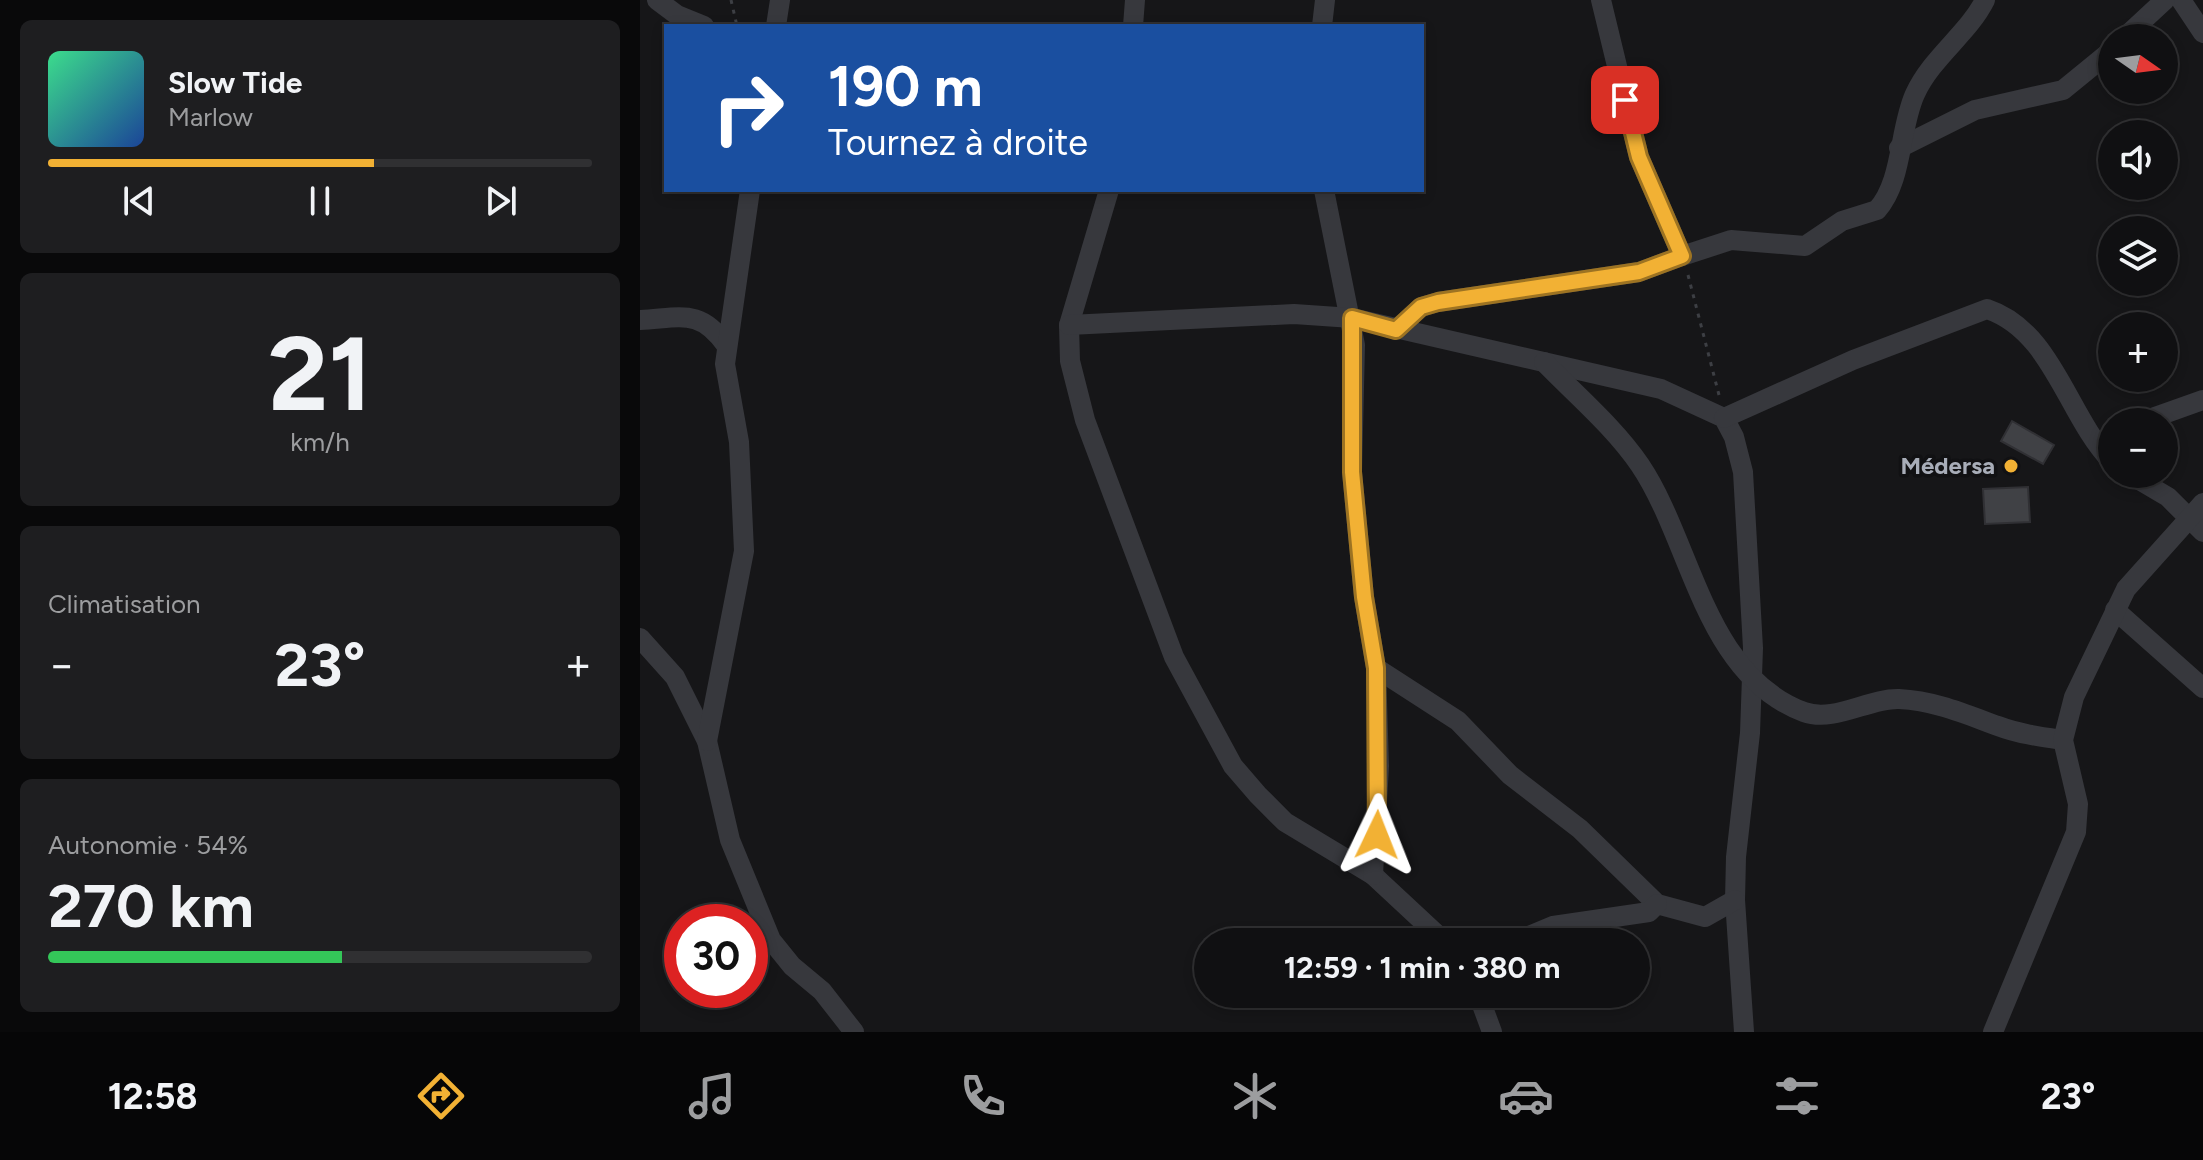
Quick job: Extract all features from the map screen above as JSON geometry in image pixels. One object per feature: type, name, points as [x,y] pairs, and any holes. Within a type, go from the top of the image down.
[{"type":"street","points":[[657,0],[677,15],[699,24]]},
{"type":"street","points":[[776,24],[780,0]]},
{"type":"street","points":[[1133,24],[1135,0]]},
{"type":"street","points":[[1322,24],[1325,0]]},
{"type":"street","points":[[1601,0],[1639,157],[1682,256]]},
{"type":"street","points":[[1396,330],[1421,307],[1438,302],[1639,272],[1731,240],[1793,248],[1818,240],[1842,221],[1877,210],[1884,202],[1917,91],[1935,61],[1985,0]]},
{"type":"street","points":[[2139,24],[2165,0]]},
{"type":"street","points":[[2181,0],[2203,33]]},
{"type":"street","points":[[1899,148],[1975,110],[2063,90],[2098,61]]},
{"type":"street","points":[[707,741],[744,551],[739,442],[725,364],[750,192]]},
{"type":"street","points":[[1108,192],[1069,325],[1070,361],[1085,420],[1158,622],[1187,685],[1233,766],[1285,822],[1373,875],[1430,928]]},
{"type":"street","points":[[1324,192],[1352,318],[1352,472],[1364,597],[1376,668],[1379,766],[1373,875]]},
{"type":"street","points":[[1724,418],[1853,360],[1987,309],[2004,315],[2021,327],[2098,436]]},
{"type":"street","points":[[1069,325],[1294,314],[1352,318],[1661,389],[1724,418],[1734,437],[1743,472],[1750,554],[1752,680],[1735,900],[1744,1032]]},
{"type":"street","points":[[640,320],[699,319],[711,325],[726,345]]},
{"type":"street","points":[[1544,362],[1638,462],[1662,500],[1697,592],[1752,680],[1806,713],[1832,712],[1894,699],[1926,701],[1961,710],[2000,727],[2063,740]]},
{"type":"street","points":[[2178,409],[2203,400]]},
{"type":"street","points":[[2153,488],[2196,510],[2203,532]]},
{"type":"street","points":[[1993,1032],[2076,832],[2078,804],[2063,740],[2074,697],[2126,589],[2196,510]]},
{"type":"street","points":[[2115,610],[2203,688]]},
{"type":"street","points":[[640,638],[675,677],[707,741],[730,840],[771,940],[792,966],[822,991],[854,1032]]},
{"type":"street","points":[[1376,668],[1458,721],[1510,775],[1580,829],[1657,904],[1705,917],[1735,900]]},
{"type":"street","points":[[1548,928],[1649,912],[1657,904]]},
{"type":"street","points":[[1483,1008],[1492,1032]]},
{"type":"path","points":[[731,0],[737,24]]},
{"type":"path","points":[[1682,256],[1706,336],[1724,418]]},
{"type":"building","points":[[2012,421],[2054,445],[2043,464],[2001,441]]},
{"type":"building","points":[[2028,487],[2030,522],[1985,524],[1983,489]]},
{"type":"place","name":"Médersa","points":[[2011,466]]},
{"type":"route","points":[[1377,835],[1379,766],[1376,668],[1364,597],[1352,472],[1355,345],[1352,318],[1396,330],[1421,307],[1438,302],[1639,272],[1682,256],[1639,157],[1625,100]]}]
